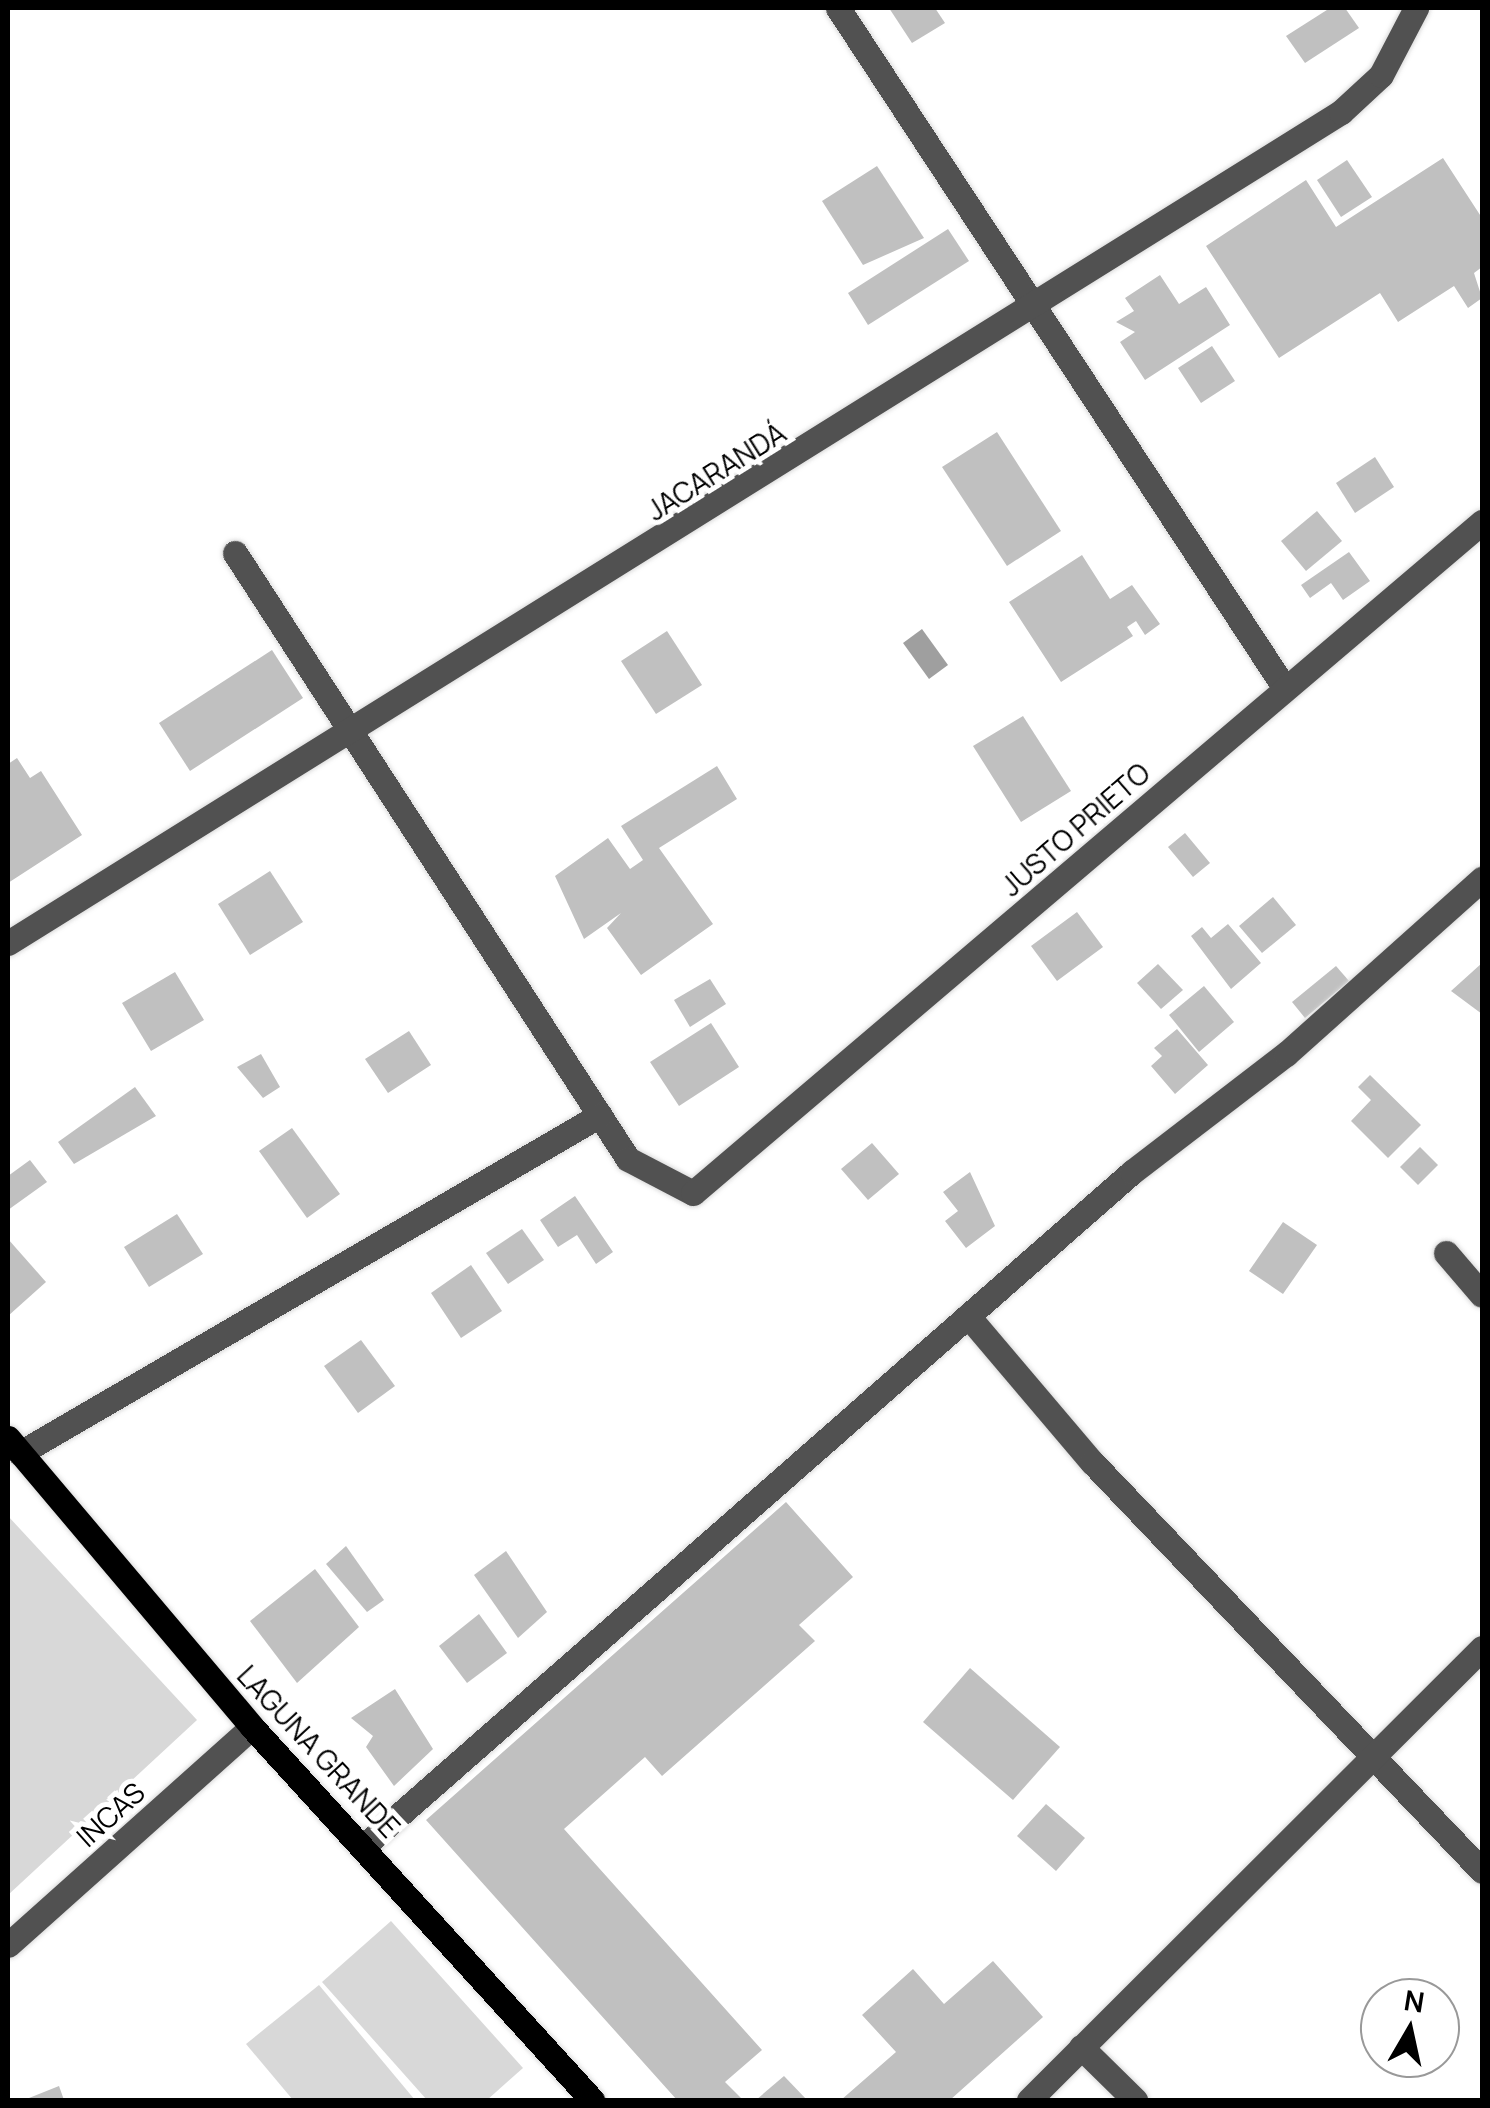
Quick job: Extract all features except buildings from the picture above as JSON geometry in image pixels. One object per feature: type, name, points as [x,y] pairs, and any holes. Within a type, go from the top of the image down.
[{"type":"main road","name":"LAGUNA GRANDE","points":[[14,1446],[252,1727],[366,1844],[592,2100]]},
{"type":"street","points":[[838,8],[1284,687]]},
{"type":"street","name":"JACARANDÁ","points":[[8,943],[1037,306],[1341,112],[1381,75],[1416,8]]},
{"type":"street","name":"JUSTO PRIETO","points":[[600,1114],[628,1159],[670,1187],[710,1186],[1284,687],[1482,522]]},
{"type":"street","points":[[14,1446],[600,1114],[235,553]]},
{"type":"street","points":[[366,1844],[968,1316],[1482,879]]},
{"type":"street","points":[[1446,1253],[1482,1294]]},
{"type":"street","points":[[968,1316],[1374,1760],[1482,1871]]},
{"type":"street","points":[[1030,2100],[1482,1648]]},
{"type":"street","name":"INCAS","points":[[8,1945],[252,1727]]},
{"type":"street","points":[[1080,2048],[1135,2100]]},
{"type":"shaded area","points":[[922,629],[948,665],[929,679],[903,643]]},
{"type":"shaded area","points":[[8,1516],[197,1720],[8,1895]]},
{"type":"shaded area","points":[[391,1921],[523,2068],[487,2100],[427,2100],[322,1982]]},
{"type":"shaded area","points":[[319,1985],[415,2100],[293,2100],[246,2044]]}]
